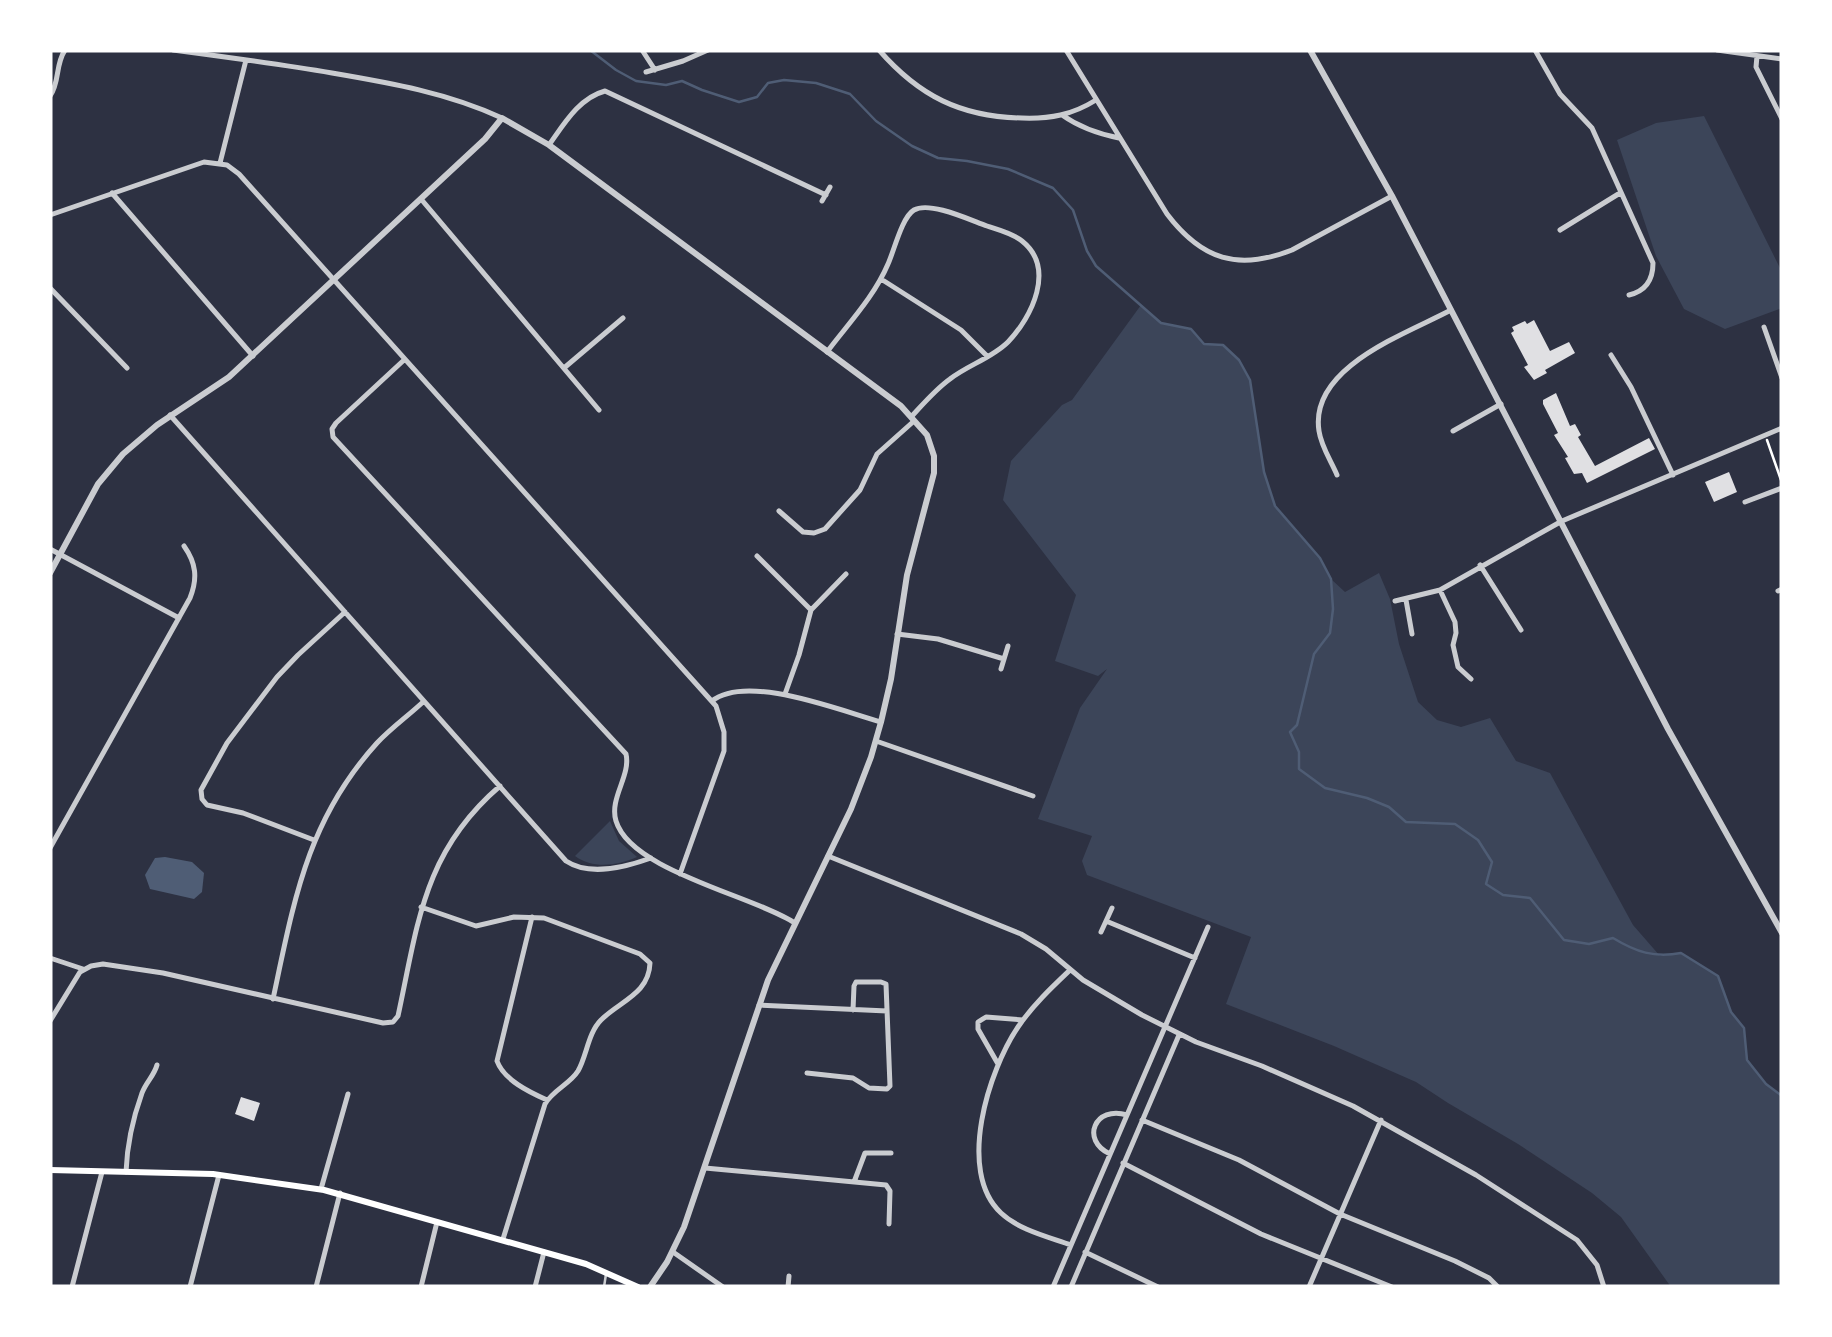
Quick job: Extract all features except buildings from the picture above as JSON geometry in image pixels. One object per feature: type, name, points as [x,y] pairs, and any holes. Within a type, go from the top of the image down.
[{"type":"main road","points":[[50,1170],[219,1175],[340,1193],[606,1271],[638,1287]]},
{"type":"street","points":[[50,96],[65,50]]},
{"type":"street","points":[[173,50],[429,91],[502,118],[548,145],[827,352],[914,418],[932,444],[934,472],[909,568],[892,678],[859,791],[776,960],[673,1252],[650,1287]]},
{"type":"street","points":[[642,50],[655,70]]},
{"type":"street","points":[[646,72],[708,50]]},
{"type":"street","points":[[879,50],[913,82],[960,110],[1038,119],[1062,116],[1096,99]]},
{"type":"street","points":[[1066,50],[1184,235],[1209,252],[1232,260],[1276,256],[1392,196]]},
{"type":"street","points":[[1310,50],[1392,196],[1668,729],[1782,934]]},
{"type":"street","points":[[1535,50],[1560,94],[1592,128],[1653,263],[1653,278],[1647,286],[1629,295]]},
{"type":"street","points":[[1717,50],[1782,59]]},
{"type":"street","points":[[1757,56],[1756,67],[1782,120]]},
{"type":"street","points":[[220,163],[246,60]]},
{"type":"street","points":[[548,145],[585,101],[598,92],[609,92],[824,198],[830,187]]},
{"type":"street","points":[[1062,116],[1098,133],[1120,138]]},
{"type":"street","points":[[50,574],[104,475],[133,445],[254,356],[485,139],[502,118]]},
{"type":"street","points":[[50,215],[204,162],[220,163],[239,174],[712,700],[722,722],[724,751],[680,874]]},
{"type":"street","points":[[1560,230],[1620,193]]},
{"type":"street","points":[[112,194],[254,356]]},
{"type":"street","points":[[421,199],[599,410]]},
{"type":"street","points":[[778,511],[803,532],[825,528],[860,490],[878,454],[948,380],[1007,342],[1039,291],[1039,271],[1031,250],[1005,232],[937,209],[918,208],[908,216],[881,279],[827,352]]},
{"type":"street","points":[[881,279],[962,330],[987,356]]},
{"type":"street","points":[[50,288],[127,368]]},
{"type":"street","points":[[1337,475],[1319,428],[1321,405],[1333,382],[1362,357],[1451,310]]},
{"type":"street","points":[[564,368],[623,318]]},
{"type":"street","points":[[1764,328],[1782,378]]},
{"type":"street","points":[[1611,355],[1673,475]]},
{"type":"street","points":[[404,360],[336,423],[333,437],[626,754],[628,762],[616,803],[616,820],[622,833],[651,858],[680,874],[795,922]]},
{"type":"street","points":[[1452,431],[1500,404]]},
{"type":"street","points":[[170,415],[560,854],[574,866],[591,870],[651,858]]},
{"type":"street","points":[[1395,601],[1440,590],[1562,521],[1782,428]]},
{"type":"street","points":[[1745,502],[1782,485]]},
{"type":"street","points":[[50,848],[190,598],[195,584],[194,563],[184,546]]},
{"type":"street","points":[[50,549],[179,618]]},
{"type":"street","points":[[757,556],[811,610]]},
{"type":"street","points":[[1480,565],[1522,630]]},
{"type":"street","points":[[785,694],[811,610],[846,574]]},
{"type":"street","points":[[1440,590],[1456,622],[1453,645],[1458,667],[1471,679]]},
{"type":"street","points":[[1406,600],[1412,634]]},
{"type":"street","points":[[314,840],[243,813],[207,805],[201,790],[227,744],[276,678],[345,612]]},
{"type":"street","points":[[897,634],[938,638],[1004,659]]},
{"type":"street","points":[[1001,669],[1008,646]]},
{"type":"street","points":[[712,700],[730,692],[775,692],[882,722]]},
{"type":"street","points":[[273,999],[296,892],[330,806],[375,746],[424,701]]},
{"type":"street","points":[[876,740],[1033,796]]},
{"type":"street","points":[[50,1021],[75,978],[84,969],[98,964],[393,1022],[421,907],[450,842],[500,786]]},
{"type":"street","points":[[828,856],[1021,934],[1107,996],[1179,1034],[1381,1120],[1476,1174],[1570,1235],[1593,1258],[1604,1287]]},
{"type":"street","points":[[421,907],[476,926],[514,916],[532,916],[644,956],[650,965],[640,990],[600,1021],[577,1072],[547,1100],[503,1240]]},
{"type":"street","points":[[1101,932],[1112,908]]},
{"type":"street","points":[[532,916],[496,1061],[500,1070],[519,1085],[547,1100]]},
{"type":"street","points":[[1106,921],[1195,958]]},
{"type":"street","points":[[1053,1287],[1208,927]]},
{"type":"street","points":[[50,958],[84,969]]},
{"type":"street","points":[[1070,970],[1023,1020],[998,1064],[982,1122],[980,1165],[984,1188],[993,1204],[1010,1220],[1071,1246]]},
{"type":"street","points":[[806,1072],[856,1079],[872,1089],[888,1088],[892,1080],[886,984],[860,981],[854,986],[852,1010]]},
{"type":"street","points":[[759,1004],[888,1011]]},
{"type":"street","points":[[998,1064],[978,1030],[978,1022],[986,1017],[1023,1020]]},
{"type":"street","points":[[1071,1287],[1179,1034]]},
{"type":"street","points":[[126,1172],[142,1091],[157,1067],[166,1070]]},
{"type":"street","points":[[321,1190],[348,1094]]},
{"type":"street","points":[[1131,1105],[1146,1111]]},
{"type":"street","points":[[1127,1115],[1110,1113],[1096,1124],[1097,1145],[1109,1157],[1228,1219],[1392,1287]]},
{"type":"street","points":[[1142,1120],[1239,1160],[1340,1214],[1446,1256],[1490,1278],[1498,1287]]},
{"type":"street","points":[[1309,1287],[1381,1120]]},
{"type":"street","points":[[854,1182],[865,1153],[891,1153]]},
{"type":"street","points":[[705,1168],[888,1186],[889,1224]]},
{"type":"street","points":[[72,1287],[102,1172]]},
{"type":"street","points":[[190,1287],[219,1175]]},
{"type":"street","points":[[316,1287],[340,1193]]},
{"type":"street","points":[[421,1287],[438,1221]]},
{"type":"street","points":[[1076,1234],[1090,1240]]},
{"type":"street","points":[[536,1287],[544,1252]]},
{"type":"street","points":[[673,1252],[723,1287]]},
{"type":"street","points":[[1085,1252],[1158,1287]]},
{"type":"street","points":[[1066,1257],[1081,1263]]},
{"type":"street","points":[[788,1287],[789,1276]]},
{"type":"lane","points":[[604,1287],[606,1271]]},
{"type":"path","points":[[1765,436],[1782,485]]},
{"type":"shaded area","points":[[1704,116],[1782,272],[1782,308],[1725,329],[1684,309],[1656,256],[1617,140],[1656,123]]},
{"type":"shaded area","points":[[1141,305],[1161,323],[1191,329],[1205,344],[1223,345],[1239,360],[1250,380],[1264,472],[1275,506],[1345,592],[1379,573],[1390,599],[1399,644],[1418,702],[1437,720],[1461,727],[1490,718],[1516,761],[1550,773],[1633,925],[1660,956],[1681,953],[1718,976],[1731,1012],[1744,1028],[1747,1060],[1766,1084],[1782,1096],[1782,1286],[1671,1287],[1621,1217],[1518,1144],[1416,1082],[1226,1004],[1251,937],[1087,875],[1082,861],[1092,836],[1038,819],[1080,708],[1107,669],[1098,676],[1055,661],[1076,595],[1003,500],[1011,461],[1062,405],[1072,400]]},
{"type":"shaded area","points":[[610,821],[619,841],[637,857],[605,865],[575,856]]},
{"type":"shaded area","points":[[155,858],[192,862],[204,873],[202,892],[194,899],[150,889],[145,875]]},
{"type":"waterway","points":[[590,50],[636,81],[666,85],[682,81],[739,102],[757,97],[768,83],[816,83],[850,94],[876,121],[912,146],[938,158],[1008,169],[1053,188],[1073,210],[1096,266],[1161,323],[1191,329],[1204,344],[1223,345],[1239,360],[1250,380],[1264,472],[1275,506],[1320,558],[1331,579],[1330,633],[1314,654],[1297,725],[1290,732],[1299,752],[1299,769],[1325,788],[1389,807],[1406,822],[1455,824],[1478,840],[1492,862],[1486,884],[1503,895],[1530,898],[1564,940],[1589,944],[1613,938],[1645,953],[1681,953],[1718,976],[1731,1012],[1744,1028],[1747,1060],[1766,1084],[1782,1096]]}]
